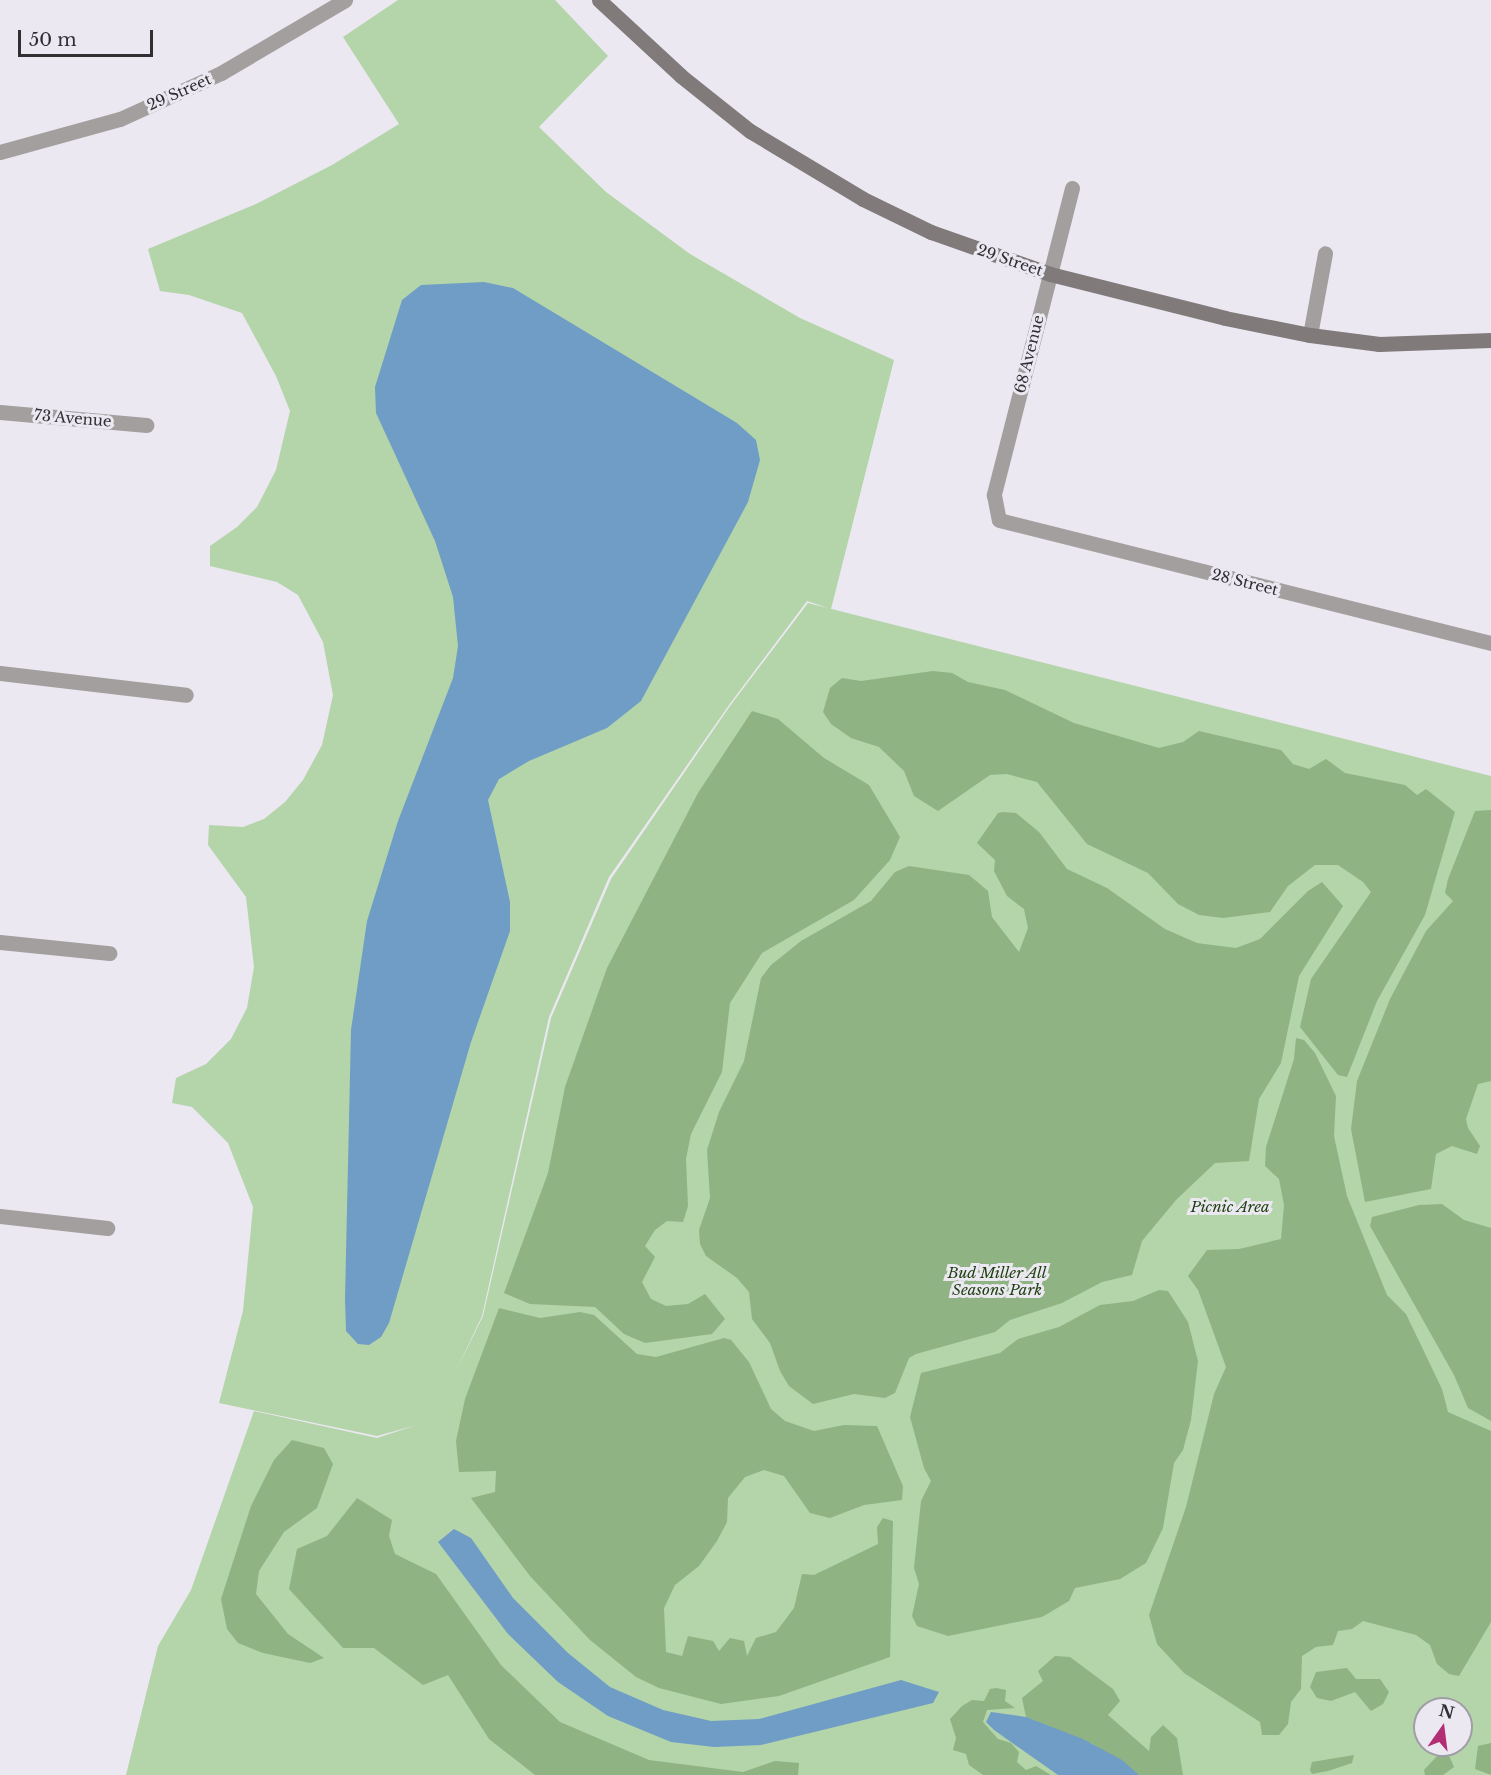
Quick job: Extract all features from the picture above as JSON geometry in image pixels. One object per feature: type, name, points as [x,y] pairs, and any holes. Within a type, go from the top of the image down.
[{"type":"street","name":"29 Street","points":[[0,152],[120,119],[221,73],[345,0]]},
{"type":"street","name":"29 Street","points":[[599,0],[688,82],[750,131],[797,162],[931,232],[1050,274],[1225,318],[1310,335],[1379,344],[1491,340]]},
{"type":"street","name":"68 Avenue","points":[[999,520],[994,495],[1072,188]]},
{"type":"street","points":[[1310,335],[1325,253]]},
{"type":"street","name":"73 Avenue","points":[[0,412],[146,425]]},
{"type":"street","name":"28 Street","points":[[999,520],[1491,643]]},
{"type":"street","points":[[0,673],[186,695]]},
{"type":"street","points":[[0,942],[109,953]]},
{"type":"street","points":[[0,1216],[107,1228]]},
{"type":"green space","name":"Bud Miller All Seasons Park","points":[[398,0],[555,0],[608,56],[539,127],[606,192],[690,254],[800,318],[894,360],[831,609],[1491,776],[1491,1775],[126,1775],[158,1646],[191,1590],[254,1411],[377,1438],[417,1425],[377,1436],[219,1403],[243,1311],[253,1207],[228,1143],[192,1107],[172,1103],[176,1078],[206,1064],[231,1039],[247,1008],[254,967],[246,897],[208,845],[209,825],[243,827],[264,819],[285,802],[303,780],[322,745],[333,695],[323,642],[298,595],[277,582],[210,566],[210,546],[237,527],[257,507],[276,470],[290,411],[276,376],[242,313],[189,295],[160,291],[148,249],[256,204],[332,165],[399,124],[343,37]],"holes":[[[807,601],[829,608],[808,603],[730,706],[611,879],[551,1018],[483,1316],[454,1375],[482,1316],[549,1017],[609,877],[729,705]]]},
{"type":"green space","points":[[933,671],[952,673],[968,682],[1005,690],[1074,723],[1159,748],[1183,742],[1199,731],[1281,750],[1293,764],[1309,769],[1326,759],[1345,773],[1405,785],[1417,795],[1426,789],[1455,812],[1425,915],[1377,1001],[1347,1077],[1338,1075],[1300,1027],[1311,979],[1371,892],[1363,882],[1338,865],[1315,865],[1288,886],[1270,912],[1223,918],[1199,915],[1178,904],[1148,873],[1087,844],[1037,782],[1007,774],[990,775],[938,811],[914,796],[904,771],[879,747],[851,738],[831,724],[823,712],[830,688],[842,678],[861,681]]},
{"type":"green space","points":[[752,711],[778,719],[824,758],[869,785],[900,837],[890,860],[854,900],[762,953],[730,1003],[722,1072],[691,1134],[686,1159],[688,1206],[683,1222],[667,1221],[655,1230],[645,1246],[655,1257],[642,1282],[651,1299],[666,1306],[688,1304],[705,1294],[725,1319],[712,1334],[645,1343],[624,1334],[595,1307],[530,1304],[504,1293],[548,1173],[565,1087],[607,968],[698,793]]},
{"type":"green space","points":[[1491,810],[1491,1081],[1478,1084],[1466,1119],[1468,1128],[1480,1146],[1477,1154],[1452,1146],[1436,1154],[1431,1189],[1365,1202],[1351,1129],[1357,1081],[1390,999],[1426,931],[1453,901],[1445,893],[1448,879],[1475,811]]},
{"type":"green space","points":[[998,813],[1016,813],[1039,832],[1067,869],[1107,888],[1165,929],[1197,943],[1236,948],[1260,939],[1308,891],[1322,882],[1343,906],[1299,976],[1281,1063],[1259,1099],[1249,1161],[1215,1163],[1176,1200],[1142,1241],[1132,1275],[1102,1282],[1062,1303],[1010,1320],[995,1332],[916,1354],[909,1358],[895,1393],[885,1398],[854,1394],[813,1404],[789,1386],[780,1371],[770,1343],[752,1319],[749,1292],[737,1278],[706,1256],[700,1244],[699,1230],[710,1198],[707,1150],[719,1112],[744,1061],[761,978],[771,965],[801,941],[871,901],[895,872],[909,866],[969,875],[988,891],[992,917],[1019,952],[1028,928],[1024,909],[1007,896],[994,871],[995,860],[977,843]]},
{"type":"green space","points":[[1296,1038],[1304,1040],[1315,1053],[1336,1096],[1334,1136],[1347,1196],[1387,1295],[1406,1314],[1442,1389],[1448,1412],[1491,1431],[1491,1622],[1459,1676],[1449,1674],[1437,1664],[1430,1645],[1416,1635],[1363,1621],[1352,1629],[1338,1631],[1333,1645],[1316,1647],[1302,1656],[1301,1689],[1291,1702],[1288,1724],[1279,1735],[1262,1735],[1260,1722],[1184,1673],[1157,1644],[1149,1615],[1186,1507],[1214,1394],[1226,1367],[1198,1290],[1188,1276],[1207,1250],[1239,1249],[1281,1239],[1284,1205],[1279,1179],[1265,1166],[1266,1147],[1294,1059]]},
{"type":"green space","points":[[1442,1204],[1464,1220],[1491,1228],[1491,1421],[1468,1408],[1454,1375],[1370,1226],[1372,1217],[1419,1205]]},
{"type":"green space","points":[[1159,1290],[1168,1291],[1188,1322],[1198,1361],[1191,1420],[1183,1450],[1174,1463],[1163,1528],[1146,1563],[1120,1579],[1075,1588],[1069,1601],[1042,1617],[948,1636],[917,1626],[912,1616],[919,1584],[914,1568],[921,1501],[931,1481],[924,1468],[910,1417],[921,1373],[1000,1353],[1018,1339],[1059,1327],[1100,1305],[1133,1301]]},
{"type":"green space","points":[[499,1308],[540,1318],[580,1312],[594,1315],[637,1354],[656,1357],[724,1338],[731,1340],[749,1362],[771,1409],[785,1421],[814,1431],[844,1425],[877,1426],[903,1486],[902,1500],[864,1505],[830,1518],[810,1513],[784,1476],[764,1470],[745,1477],[728,1498],[727,1522],[717,1541],[699,1566],[675,1585],[664,1608],[666,1652],[682,1656],[688,1636],[713,1641],[719,1651],[730,1638],[744,1641],[747,1656],[756,1638],[776,1632],[794,1608],[802,1574],[814,1575],[878,1544],[877,1527],[883,1518],[893,1521],[890,1657],[779,1696],[721,1704],[659,1688],[636,1677],[590,1640],[530,1576],[471,1498],[495,1492],[496,1471],[459,1472],[456,1441],[465,1399]]},
{"type":"green space","points":[[292,1440],[324,1448],[333,1464],[317,1508],[284,1532],[259,1571],[256,1594],[288,1634],[324,1658],[310,1663],[263,1653],[238,1643],[227,1629],[221,1599],[251,1506],[274,1460]]},
{"type":"green space","points":[[357,1498],[392,1520],[389,1536],[395,1554],[436,1574],[501,1665],[560,1722],[649,1760],[743,1772],[775,1761],[799,1763],[798,1775],[535,1775],[489,1739],[448,1675],[423,1685],[374,1648],[343,1648],[289,1589],[297,1549],[327,1536]]},
{"type":"green space","points":[[1055,1656],[1070,1657],[1113,1689],[1120,1701],[1108,1715],[1149,1751],[1151,1737],[1163,1725],[1177,1738],[1183,1775],[1139,1775],[1093,1744],[1026,1717],[1022,1698],[1043,1681],[1038,1671]]},
{"type":"green space","points":[[1347,1668],[1356,1679],[1380,1679],[1389,1692],[1383,1704],[1371,1711],[1355,1692],[1331,1701],[1317,1698],[1310,1687],[1316,1672]]},
{"type":"green space","points":[[990,1689],[1006,1690],[1005,1701],[1015,1708],[987,1710],[983,1722],[998,1739],[1011,1743],[1019,1752],[1017,1762],[1026,1770],[1036,1766],[1051,1775],[983,1775],[969,1765],[966,1754],[953,1750],[956,1738],[950,1719],[962,1706],[972,1700],[984,1701]]},
{"type":"green space","points":[[1491,1743],[1491,1775],[1475,1769],[1478,1746]]},
{"type":"green space","points":[[1354,1755],[1352,1763],[1312,1774],[1310,1770],[1312,1762]]},
{"type":"green space","points":[[1436,1757],[1450,1757],[1454,1767],[1443,1775],[1425,1775],[1424,1770]]},
{"type":"water","points":[[484,282],[513,288],[737,423],[756,440],[760,460],[748,502],[641,701],[607,728],[529,761],[499,779],[488,800],[510,902],[510,931],[471,1042],[389,1323],[381,1337],[369,1345],[358,1344],[346,1331],[345,1299],[351,1030],[367,921],[398,821],[453,678],[458,646],[453,597],[435,541],[376,413],[375,387],[402,300],[421,285]]},
{"type":"water","points":[[454,1529],[471,1538],[513,1598],[568,1653],[610,1687],[663,1710],[711,1721],[759,1719],[901,1680],[939,1692],[933,1703],[761,1745],[714,1747],[671,1742],[608,1716],[558,1682],[508,1634],[438,1542]]},
{"type":"water","points":[[991,1712],[1026,1717],[1083,1739],[1122,1760],[1139,1775],[1058,1775],[994,1730],[986,1722]]},
{"type":"park label","name":"Picnic Area","points":[[1230,1207]]}]
